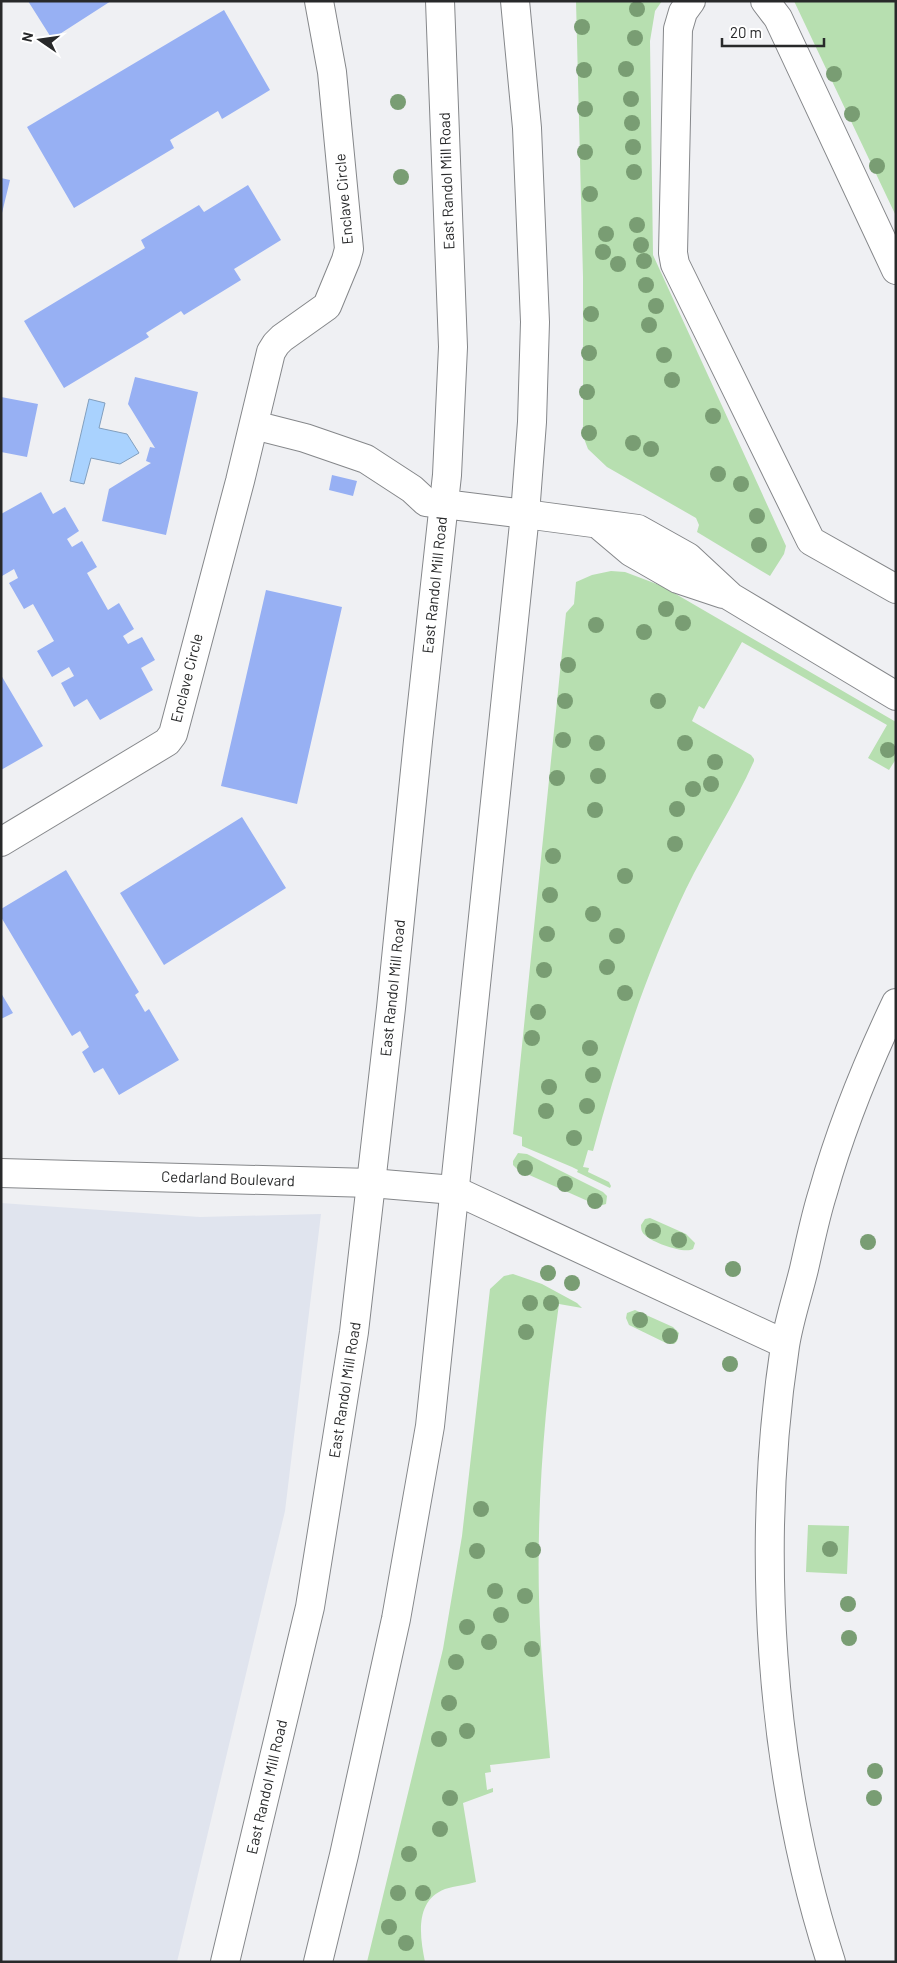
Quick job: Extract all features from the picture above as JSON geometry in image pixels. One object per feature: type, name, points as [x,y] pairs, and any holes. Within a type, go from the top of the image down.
[{"type":"main road","name":"Enclave Circle","points":[[1,842],[170,738],[254,425],[271,352],[276,344],[327,306],[346,260],[348,249],[332,72],[319,1]]},
{"type":"main road","name":"East Randol Mill Road","points":[[225,1962],[310,1607],[354,1332],[372,1183],[435,503],[452,402],[453,347],[440,1]]},
{"type":"main road","points":[[318,1962],[344,1855],[394,1628],[425,1455],[434,1391],[525,514],[532,422],[535,322],[527,128],[515,1]]},
{"type":"main road","points":[[690,1],[683,12],[678,29],[673,253],[675,264],[811,541],[896,589]]},
{"type":"main road","points":[[765,1],[778,18],[896,270]]},
{"type":"main road","points":[[254,425],[304,438],[366,459],[435,503],[638,530],[688,557],[731,597],[896,696]]},
{"type":"main road","points":[[831,1962],[820,1927],[801,1849],[787,1773],[777,1701],[770,1542],[774,1458],[785,1344],[823,1191],[851,1110],[877,1044],[896,1003]]},
{"type":"main road","name":"Cedarland Boulevard","points":[[1,1173],[372,1183],[454,1190]]},
{"type":"main road","points":[[454,1190],[785,1344]]},
{"type":"shaded area","points":[[1,1203],[200,1217],[321,1214],[285,1511],[177,1962],[1,1962]]},
{"type":"green space","points":[[576,1],[662,1],[655,11],[650,41],[653,255],[786,546],[784,554],[770,576],[697,532],[699,525],[696,518],[607,467],[588,449],[583,436],[583,277]]},
{"type":"green space","points":[[794,1],[896,1],[896,216]]},
{"type":"green space","points":[[611,571],[625,572],[662,586],[896,722],[896,759],[889,770],[868,758],[887,725],[742,642],[704,709],[699,706],[692,721],[751,755],[754,761],[686,889],[658,953],[645,985],[612,1084],[593,1151],[588,1150],[583,1167],[589,1168],[588,1172],[609,1182],[610,1188],[577,1172],[578,1170],[572,1167],[522,1146],[522,1137],[513,1134],[566,613],[574,604],[576,582],[592,575]]},
{"type":"green space","points":[[518,1153],[527,1154],[603,1192],[607,1196],[606,1204],[599,1206],[518,1170],[513,1165],[513,1161]]},
{"type":"green space","points":[[650,1218],[686,1234],[695,1243],[693,1249],[683,1250],[669,1247],[655,1242],[646,1236],[642,1231],[641,1225],[645,1219]]},
{"type":"green space","points":[[513,1274],[542,1284],[577,1303],[582,1308],[559,1304],[544,1431],[539,1517],[539,1602],[550,1758],[490,1765],[491,1772],[485,1773],[487,1790],[493,1788],[493,1792],[463,1803],[476,1882],[445,1889],[428,1902],[424,1911],[421,1931],[425,1962],[367,1962],[443,1649],[462,1536],[490,1289],[504,1276]]},
{"type":"green space","points":[[635,1310],[673,1327],[679,1333],[677,1341],[674,1344],[666,1343],[629,1325],[626,1318],[627,1313]]},
{"type":"green space","points":[[808,1525],[849,1526],[847,1574],[806,1572]]},
{"type":"water","points":[[89,399],[105,403],[99,428],[127,434],[139,453],[120,464],[91,458],[84,484],[70,481]]},
{"type":"building","points":[[28,1],[111,1],[52,39]]},
{"type":"building","points":[[224,10],[270,90],[222,119],[218,111],[170,140],[174,148],[74,208],[27,127]]},
{"type":"building","points":[[1,178],[10,180],[2,213],[1,213]]},
{"type":"building","points":[[248,185],[281,240],[234,269],[241,280],[184,315],[181,311],[146,333],[149,337],[64,388],[24,321],[145,248],[141,240],[199,205],[204,212]]},
{"type":"building","points":[[135,377],[198,392],[166,535],[102,521],[109,489],[151,463],[146,461],[150,447],[155,448],[128,404]]},
{"type":"building","points":[[1,397],[38,404],[27,457],[1,452]]},
{"type":"building","points":[[332,475],[357,481],[353,496],[329,490]]},
{"type":"building","points":[[41,492],[53,514],[65,507],[79,531],[67,539],[72,547],[82,541],[97,567],[87,573],[108,610],[119,603],[134,629],[123,636],[128,644],[142,637],[155,660],[141,668],[153,690],[100,720],[87,699],[74,707],[61,683],[74,676],[69,667],[52,677],[37,651],[54,641],[33,604],[24,609],[9,583],[18,578],[14,569],[1,575],[1,514]]},
{"type":"building","points":[[266,590],[342,607],[297,804],[221,786]]},
{"type":"building","points":[[1,675],[43,746],[1,770]]},
{"type":"building","points":[[242,817],[286,888],[164,965],[120,893]]},
{"type":"building","points":[[66,870],[139,992],[135,995],[145,1012],[149,1009],[179,1060],[119,1095],[103,1068],[94,1073],[82,1052],[89,1047],[80,1031],[72,1036],[1,917],[1,909]]},
{"type":"building","points":[[1,993],[13,1013],[1,1019]]}]
